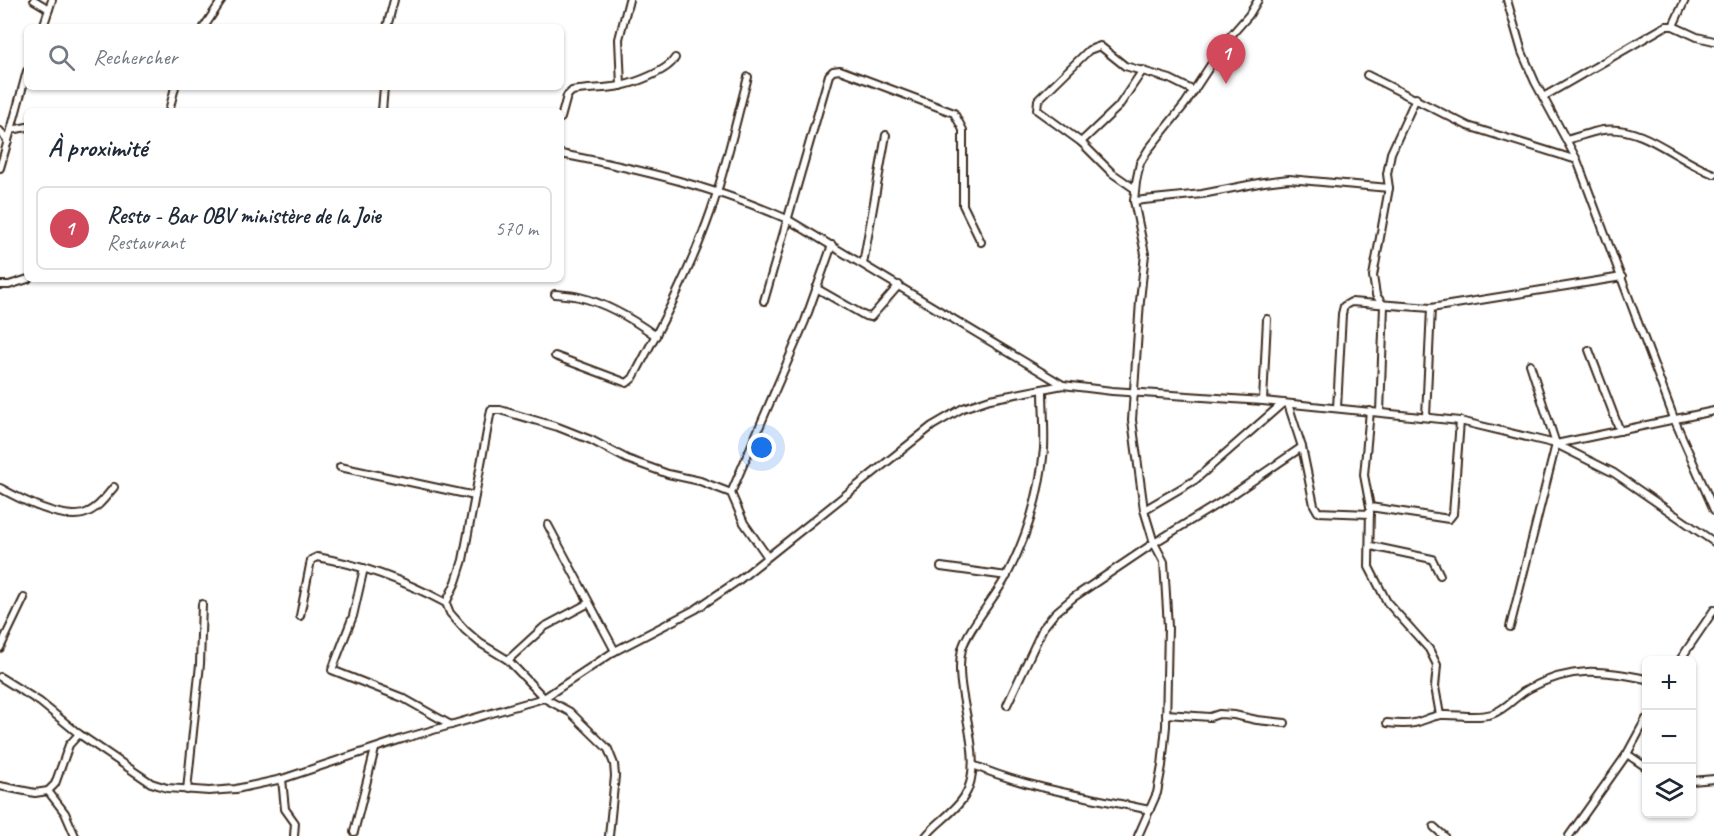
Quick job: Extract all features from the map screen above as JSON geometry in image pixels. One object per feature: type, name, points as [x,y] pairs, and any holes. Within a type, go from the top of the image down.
[{"type":"street","points":[[34,0],[49,9]]},
{"type":"street","points":[[44,24],[52,0]]},
{"type":"street","points":[[206,24],[222,0]]},
{"type":"street","points":[[388,24],[394,0]]},
{"type":"street","points":[[621,86],[619,39],[629,0]]},
{"type":"street","points":[[1138,836],[1158,793],[1166,714],[1168,627],[1164,562],[1154,543],[1144,510],[1132,420],[1145,254],[1134,201],[1135,189],[1143,156],[1194,91],[1227,40],[1249,15],[1258,0]]},
{"type":"street","points":[[1507,0],[1522,52],[1577,160],[1675,421],[1714,510]]},
{"type":"street","points":[[1673,26],[1685,0]]},
{"type":"street","points":[[1543,97],[1665,26],[1673,26],[1697,37],[1714,41]]},
{"type":"street","points":[[1135,189],[1112,173],[1081,142],[1038,110],[1038,100],[1094,47],[1100,46],[1125,66],[1170,79],[1194,91]]},
{"type":"street","points":[[564,108],[567,96],[572,91],[621,86],[664,69],[672,64],[675,58]]},
{"type":"street","points":[[764,301],[829,75],[833,71],[840,70],[954,113],[963,130],[963,206],[981,242]]},
{"type":"street","points":[[1081,142],[1118,107],[1143,70]]},
{"type":"street","points":[[1367,75],[1468,126],[1577,160]]},
{"type":"street","points":[[555,356],[627,383],[633,378],[656,336],[698,245],[717,191],[748,77]]},
{"type":"street","points":[[0,168],[4,140],[11,130],[24,82]]},
{"type":"street","points":[[170,108],[175,90]]},
{"type":"street","points":[[382,108],[384,90]]},
{"type":"street","points":[[1380,412],[1384,306],[1376,295],[1373,276],[1389,188],[1387,174],[1391,153],[1416,99]]},
{"type":"street","points":[[11,130],[24,128]]},
{"type":"street","points":[[1566,140],[1602,130],[1622,130],[1639,135],[1714,174]]},
{"type":"street","points":[[0,131],[4,140]]},
{"type":"street","points":[[863,264],[886,135]]},
{"type":"street","points":[[564,155],[622,166],[717,191],[752,203],[787,219],[1063,385]]},
{"type":"street","points":[[1134,201],[1202,194],[1289,179],[1389,188]]},
{"type":"street","points":[[731,493],[805,321],[832,245]]},
{"type":"street","points":[[1337,408],[1342,314],[1344,306],[1351,302],[1431,308],[1622,277]]},
{"type":"street","points":[[0,285],[24,280]]},
{"type":"street","points":[[816,288],[865,316],[871,317],[899,285]]},
{"type":"street","points":[[555,294],[579,297],[604,306],[656,336]]},
{"type":"street","points":[[1426,416],[1431,308]]},
{"type":"street","points":[[1263,401],[1267,319]]},
{"type":"street","points":[[1589,350],[1620,431]]},
{"type":"street","points":[[1510,627],[1556,444],[1530,364]]},
{"type":"street","points":[[0,677],[40,702],[79,734],[151,783],[187,790],[236,789],[282,779],[451,724],[544,698],[615,651],[696,609],[739,580],[932,426],[963,408],[990,399],[1063,385],[1426,416],[1460,421],[1556,444],[1614,473],[1714,542]]},
{"type":"street","points":[[926,836],[958,806],[965,795],[973,765],[960,670],[962,650],[967,636],[1007,576],[1020,548],[1038,483],[1044,447],[1043,389]]},
{"type":"street","points":[[1144,510],[1196,480],[1286,403]]},
{"type":"street","points":[[1286,403],[1302,447],[1314,505],[1318,512],[1370,510],[1449,519],[1454,514],[1460,421]]},
{"type":"street","points":[[446,603],[463,560],[491,410],[500,410],[558,428],[591,440],[627,459],[731,493],[744,523],[767,556]]},
{"type":"street","points":[[1370,411],[1364,475],[1370,510],[1369,567],[1387,602],[1429,649],[1437,665],[1435,687],[1440,715]]},
{"type":"street","points":[[1556,444],[1675,421],[1714,411]]},
{"type":"street","points":[[1007,705],[1043,628],[1055,613],[1074,597],[1154,543],[1229,497],[1302,447]]},
{"type":"street","points":[[340,467],[475,496]]},
{"type":"street","points":[[0,488],[66,516],[93,510],[114,488]]},
{"type":"street","points":[[548,525],[615,651]]},
{"type":"street","points":[[1371,546],[1432,559],[1440,575]]},
{"type":"street","points":[[300,616],[311,560],[316,557],[344,562],[413,585],[446,603],[450,613],[465,630],[480,643],[508,660],[544,698],[570,712],[608,749],[615,776],[609,836]]},
{"type":"street","points":[[941,567],[1007,576]]},
{"type":"street","points":[[364,568],[352,616],[332,670],[403,698],[451,724]]},
{"type":"street","points":[[0,648],[24,598]]},
{"type":"street","points":[[508,660],[544,627],[589,603]]},
{"type":"street","points":[[187,790],[200,664],[202,604]]},
{"type":"street","points":[[1683,656],[1714,610]]},
{"type":"street","points":[[1387,723],[1412,724],[1440,715],[1475,717],[1491,714],[1504,708],[1528,689],[1552,678],[1577,672],[1605,671],[1642,678]]},
{"type":"street","points":[[1166,714],[1210,717],[1219,714],[1234,715],[1266,722],[1286,723]]},
{"type":"street","points":[[1569,836],[1628,754],[1642,727]]},
{"type":"street","points":[[0,786],[35,793],[48,791],[55,784],[69,745],[79,734]]},
{"type":"street","points":[[354,832],[375,749]]},
{"type":"street","points":[[1628,754],[1643,764]]},
{"type":"street","points":[[973,765],[1003,778],[1040,788],[1150,810]]},
{"type":"street","points":[[1696,780],[1714,778]]},
{"type":"street","points":[[282,779],[285,808],[295,823],[294,836]]},
{"type":"street","points":[[48,791],[65,813],[75,836]]},
{"type":"street","points":[[1434,827],[1444,836]]},
{"type":"place","name":"Resto - Bar OBV ministère de la Joie","points":[[1226,84]]}]
